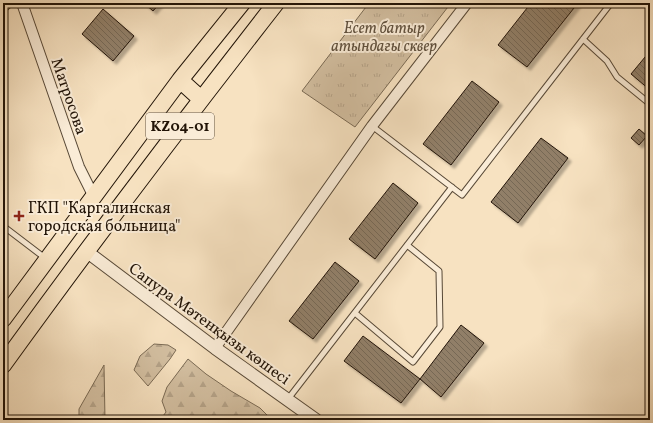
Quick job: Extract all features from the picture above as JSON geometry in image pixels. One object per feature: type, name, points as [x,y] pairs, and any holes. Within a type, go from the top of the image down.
[{"type":"main road","name":"KZ04-01","points":[[3,319],[180,80],[242,3]]},
{"type":"main road","name":"KZ04-01","points":[[3,365],[86,251],[276,3]]},
{"type":"main road","points":[[180,80],[201,99]]},
{"type":"main road","points":[[65,235],[86,251]]},
{"type":"street","name":"Матросова","points":[[22,3],[79,167],[94,197]]},
{"type":"street","points":[[215,348],[372,126],[467,3]]},
{"type":"street","name":"Сапура Мәтенқызы көшесі","points":[[86,251],[215,348],[316,420]]},
{"type":"lane","points":[[3,10],[11,3]]},
{"type":"lane","points":[[372,126],[462,195],[612,3]]},
{"type":"lane","points":[[583,39],[607,61],[617,77],[650,104]]},
{"type":"lane","points":[[288,399],[452,187]]},
{"type":"lane","points":[[3,226],[47,259]]},
{"type":"lane","points":[[355,312],[413,362],[440,326],[439,271],[407,245]]},
{"type":"green space","name":"Есет батыр атындағы сквер","points":[[369,3],[451,3],[355,127],[302,91]]},
{"type":"green space","points":[[154,344],[168,345],[176,350],[148,386],[134,370],[140,356]]},
{"type":"green space","points":[[188,359],[206,374],[260,408],[272,420],[160,420],[166,412],[162,401],[167,387]]},
{"type":"green space","points":[[104,365],[105,420],[79,420],[79,409]]},
{"type":"building","points":[[144,3],[160,3],[153,11]]},
{"type":"building","points":[[531,3],[578,3],[527,67],[498,45]]},
{"type":"building","points":[[103,9],[134,36],[113,61],[82,34]]},
{"type":"building","points":[[650,51],[650,90],[631,74]]},
{"type":"building","points":[[472,81],[499,102],[451,165],[423,144]]},
{"type":"building","points":[[639,129],[647,136],[639,145],[631,138]]},
{"type":"building","points":[[541,138],[568,158],[518,223],[491,202]]},
{"type":"building","points":[[393,183],[418,203],[375,259],[349,239]]},
{"type":"building","points":[[335,262],[359,281],[313,339],[289,321]]},
{"type":"building","points":[[461,325],[484,343],[441,397],[420,379]]},
{"type":"building","points":[[363,336],[420,379],[401,403],[344,361]]},
{"type":"place","name":"ГКП \"Каргалинская городская больница\"","points":[[19,216]]}]
